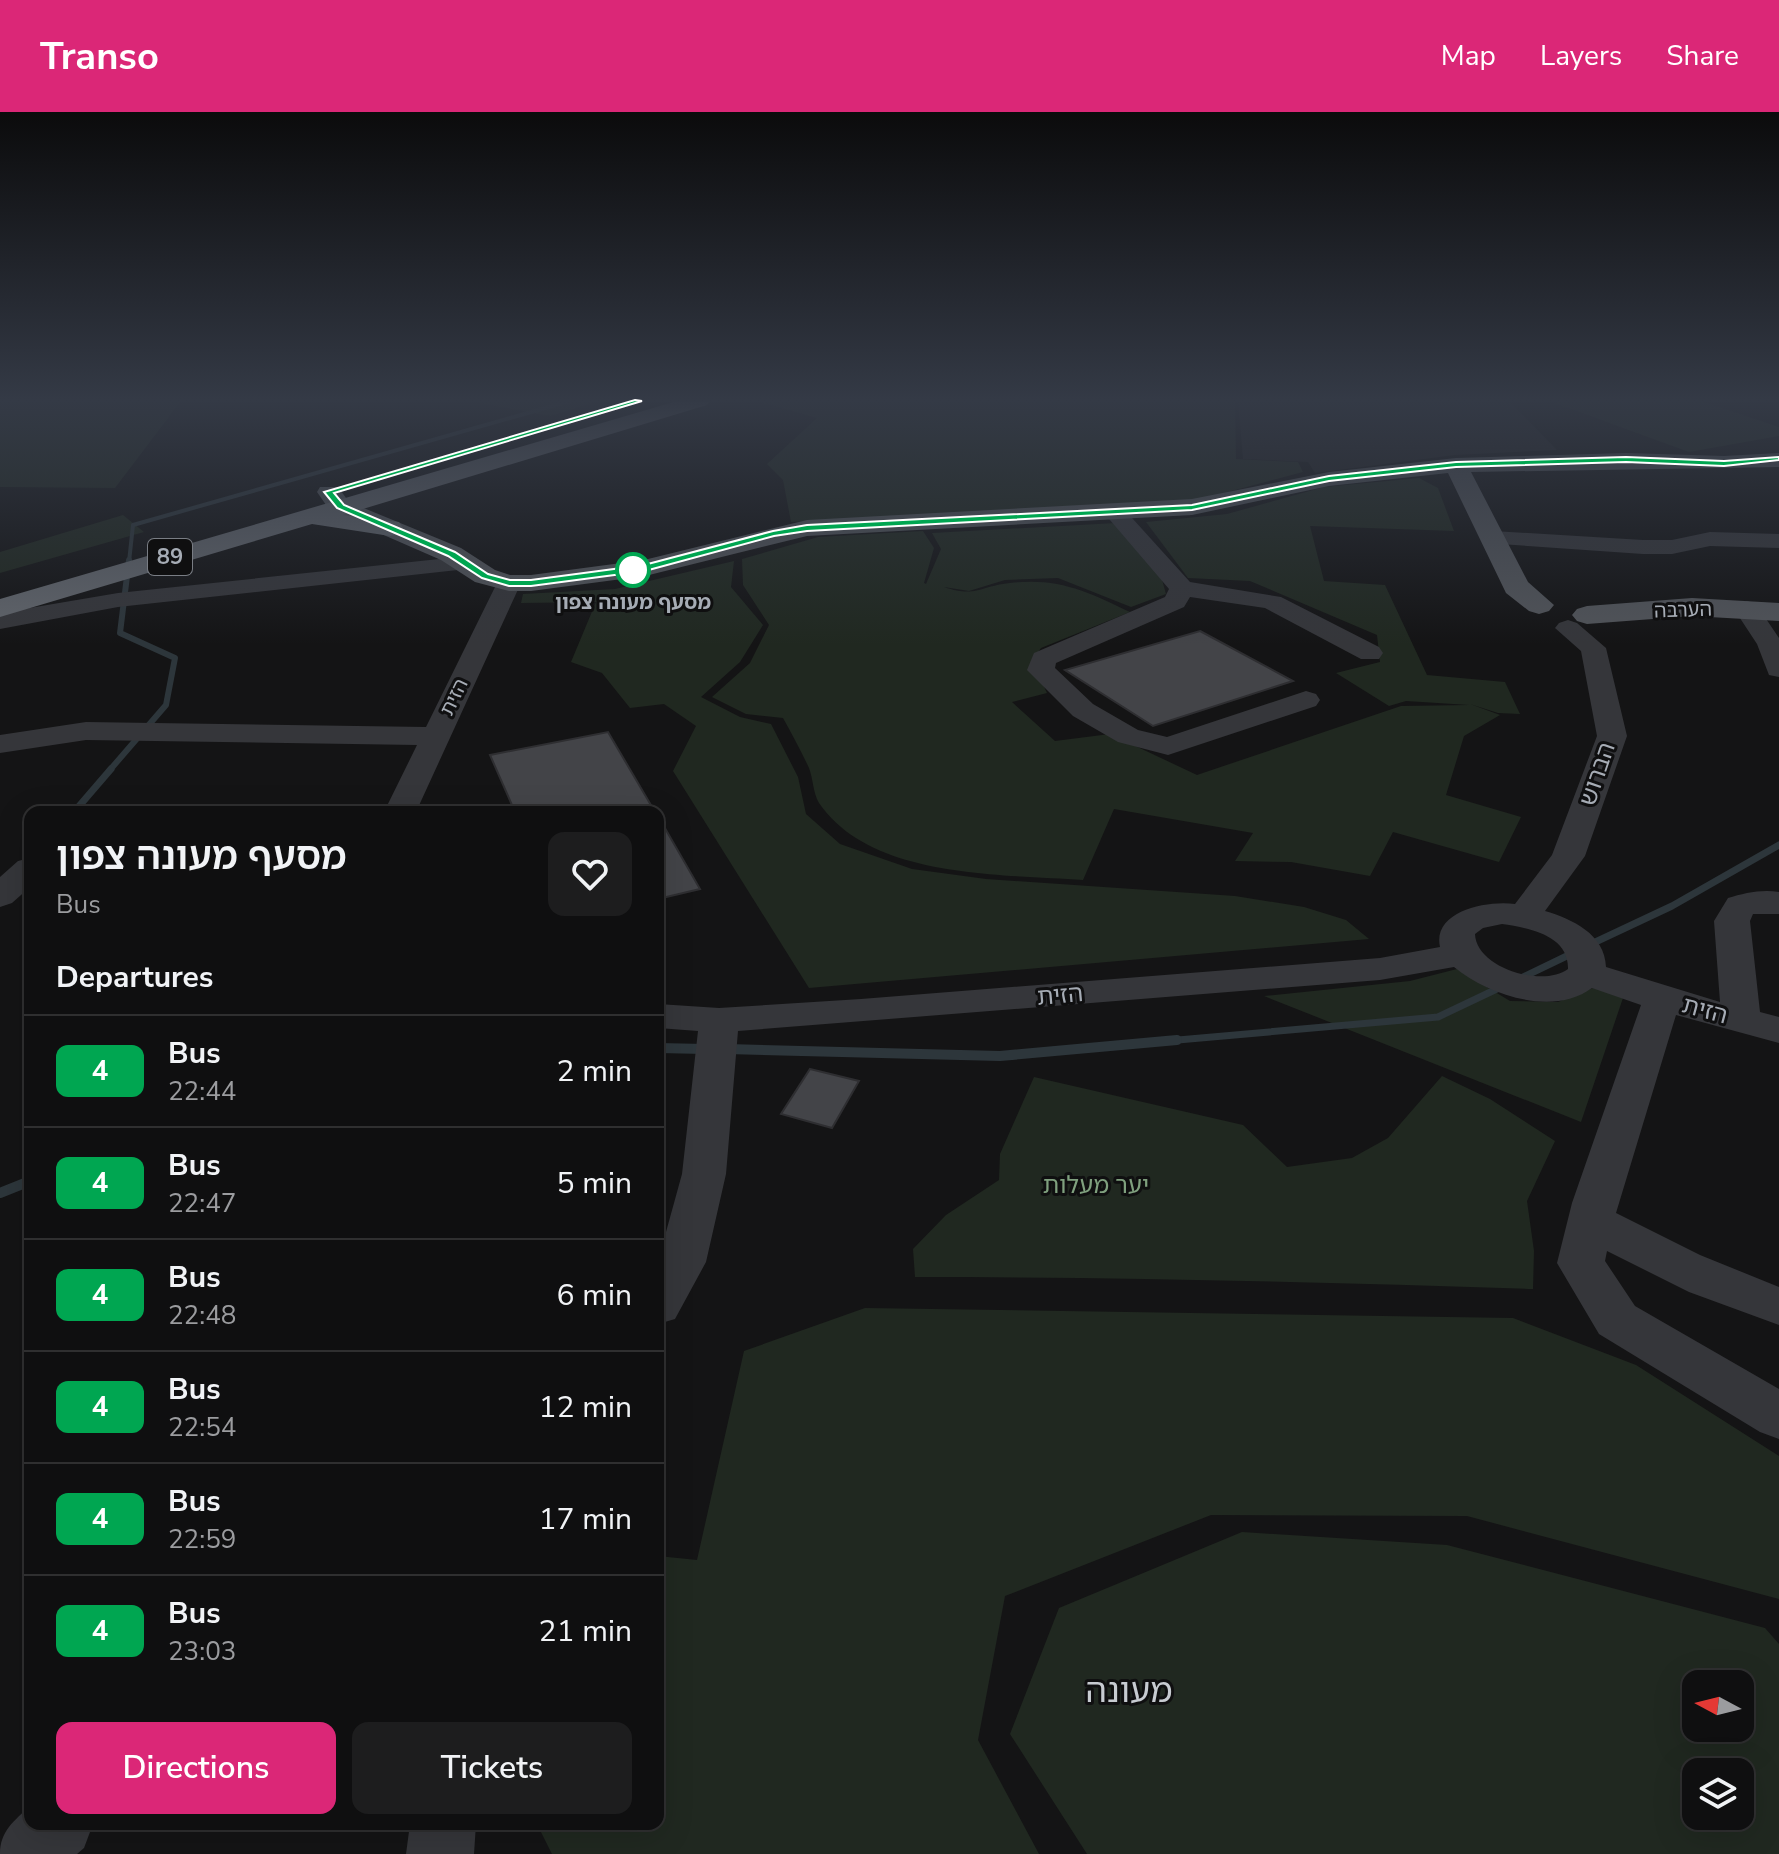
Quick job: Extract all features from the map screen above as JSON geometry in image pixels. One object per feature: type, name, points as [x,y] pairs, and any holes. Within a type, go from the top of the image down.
[{"type":"highway","name":"89","points":[[0,608],[272,526],[396,482]]},
{"type":"highway","name":"89","points":[[0,586],[416,482]]},
{"type":"highway","points":[[272,526],[329,520],[398,526],[411,499],[432,482]]},
{"type":"main road","points":[[343,500],[398,526],[485,576],[509,583],[531,583],[645,568],[807,528],[1115,513],[1222,503],[1314,482]]},
{"type":"main road","points":[[1465,482],[1493,538]]},
{"type":"main road","name":"הערבה","points":[[1493,538],[1516,587],[1539,605],[1562,605],[1578,621],[1692,607],[1779,612]]},
{"type":"street","points":[[1115,513],[1182,588],[1272,602],[1370,653]]},
{"type":"street","points":[[1493,538],[1643,547],[1672,547],[1710,539],[1779,541]]},
{"type":"street","points":[[0,621],[118,600],[459,559]]},
{"type":"street","name":"הזית","points":[[403,806],[509,583]]},
{"type":"street","points":[[1182,588],[1175,602],[1062,649],[1044,659],[1041,670],[1083,710],[1128,736],[1168,746],[1306,700]]},
{"type":"street","points":[[1747,609],[1770,644],[1779,669]]},
{"type":"street","name":"הברוש","points":[[1524,916],[1568,856],[1612,736],[1593,648],[1578,621]]},
{"type":"street","points":[[0,744],[86,731],[435,736]]},
{"type":"street","points":[[0,855],[24,852]]},
{"type":"street","points":[[0,896],[24,874]]},
{"type":"street","points":[[1741,1020],[1732,921],[1740,905],[1779,903]]},
{"type":"street","points":[[1482,915],[1524,916],[1570,935],[1583,948],[1589,961],[1587,973],[1569,986],[1549,990],[1526,988],[1488,975],[1461,955],[1455,942],[1457,930],[1466,921],[1482,915]]},
{"type":"street","name":"הזית","points":[[664,1016],[719,1020],[1365,971],[1461,955]]},
{"type":"street","name":"הזית","points":[[1587,973],[1662,999],[1779,1030]]},
{"type":"street","points":[[1662,999],[1591,1221],[1581,1263],[1617,1320],[1779,1416]]},
{"type":"street","points":[[664,1294],[682,1262],[704,1174],[719,1020]]},
{"type":"street","points":[[1591,1221],[1675,1267],[1740,1295],[1779,1306]]},
{"type":"street","points":[[29,1854],[54,1830]]},
{"type":"street","points":[[440,1854],[442,1830]]},
{"type":"green space","points":[[0,482],[119,482],[115,488],[0,487]]},
{"type":"green space","points":[[783,482],[1264,482],[1205,498],[1160,503],[791,522]]},
{"type":"green space","points":[[1374,482],[1427,482],[1438,488],[1454,531],[1310,526],[1324,581],[1385,585],[1427,675],[1505,682],[1520,714],[1498,713],[1470,704],[1500,715],[1464,736],[1446,795],[1521,817],[1499,862],[1393,832],[1370,876],[1291,862],[1235,861],[1253,833],[1114,809],[1083,880],[940,868],[871,846],[842,828],[819,803],[809,768],[783,718],[746,714],[712,697],[750,663],[769,625],[743,585],[742,559],[818,537],[923,531],[934,548],[926,584],[941,549],[932,533],[1116,523],[1161,576],[1166,594],[1131,607],[1058,578],[1005,580],[969,591],[1000,584],[1043,582],[1087,592],[1130,612],[1041,648],[1032,661],[1047,693],[1012,702],[1055,741],[1110,734],[1197,775],[1401,706],[1469,705],[1406,701],[1389,706],[1336,673],[1380,662],[1377,635],[1250,581],[1188,578],[1146,522],[1227,514],[1324,487]]},
{"type":"green space","points":[[123,515],[144,532],[0,573],[0,552]]},
{"type":"green space","points":[[734,561],[731,587],[763,625],[740,662],[701,697],[740,717],[771,724],[798,777],[806,814],[840,844],[912,869],[986,879],[1235,896],[1304,907],[1346,920],[1369,939],[809,988],[673,771],[696,726],[664,704],[630,708],[602,673],[571,662],[596,602],[521,603],[523,594],[615,589]]},
{"type":"green space","points":[[1457,969],[1510,1001],[1558,1002],[1593,988],[1624,995],[1581,1122],[1264,996],[1410,981]]},
{"type":"green space","name":"יער מעלות","points":[[1442,1076],[1490,1099],[1555,1141],[1527,1201],[1534,1251],[1533,1289],[1224,1280],[915,1277],[913,1249],[946,1215],[999,1180],[1000,1154],[1034,1077],[1243,1125],[1287,1167],[1352,1158],[1388,1138]]},
{"type":"green space","points":[[865,1308],[1513,1318],[1636,1365],[1779,1456],[1779,1599],[1467,1516],[1211,1515],[1005,1596],[978,1740],[1039,1854],[552,1854],[540,1830],[664,1830],[664,1557],[697,1560],[744,1351]]},
{"type":"green space","points":[[1242,1532],[1447,1545],[1765,1628],[1779,1644],[1779,1854],[1087,1854],[1010,1734],[1059,1608]]},
{"type":"building","points":[[1200,631],[1293,681],[1153,726],[1065,670]]},
{"type":"building","points":[[608,732],[651,806],[512,806],[490,755]]},
{"type":"building","points":[[664,826],[700,889],[664,898]]},
{"type":"building","points":[[810,1069],[859,1081],[832,1128],[781,1114]]},
{"type":"waterway","points":[[129,562],[133,525],[284,482]]},
{"type":"waterway","points":[[109,771],[166,705],[175,658],[120,633],[129,560]]},
{"type":"waterway","points":[[79,806],[111,769]]},
{"type":"waterway","points":[[1589,945],[1672,906],[1779,845]]},
{"type":"waterway","points":[[1517,980],[1573,953]]},
{"type":"waterway","points":[[1155,1042],[1438,1017],[1501,987]]},
{"type":"waterway","points":[[727,1049],[1000,1056],[1177,1040]]},
{"type":"waterway","points":[[664,1048],[705,1049]]},
{"type":"waterway","points":[[0,1193],[24,1183]]},
{"type":"bus line","name":"4","points":[[362,482],[329,492],[340,507],[451,554],[485,576],[509,583],[531,583],[645,568],[736,543],[807,528],[1192,507],[1310,482]]},
{"type":"place","name":"מסעף מעונה צפון","points":[[633,570]]},
{"type":"district","name":"מעונה","points":[[1129,1691]]}]
